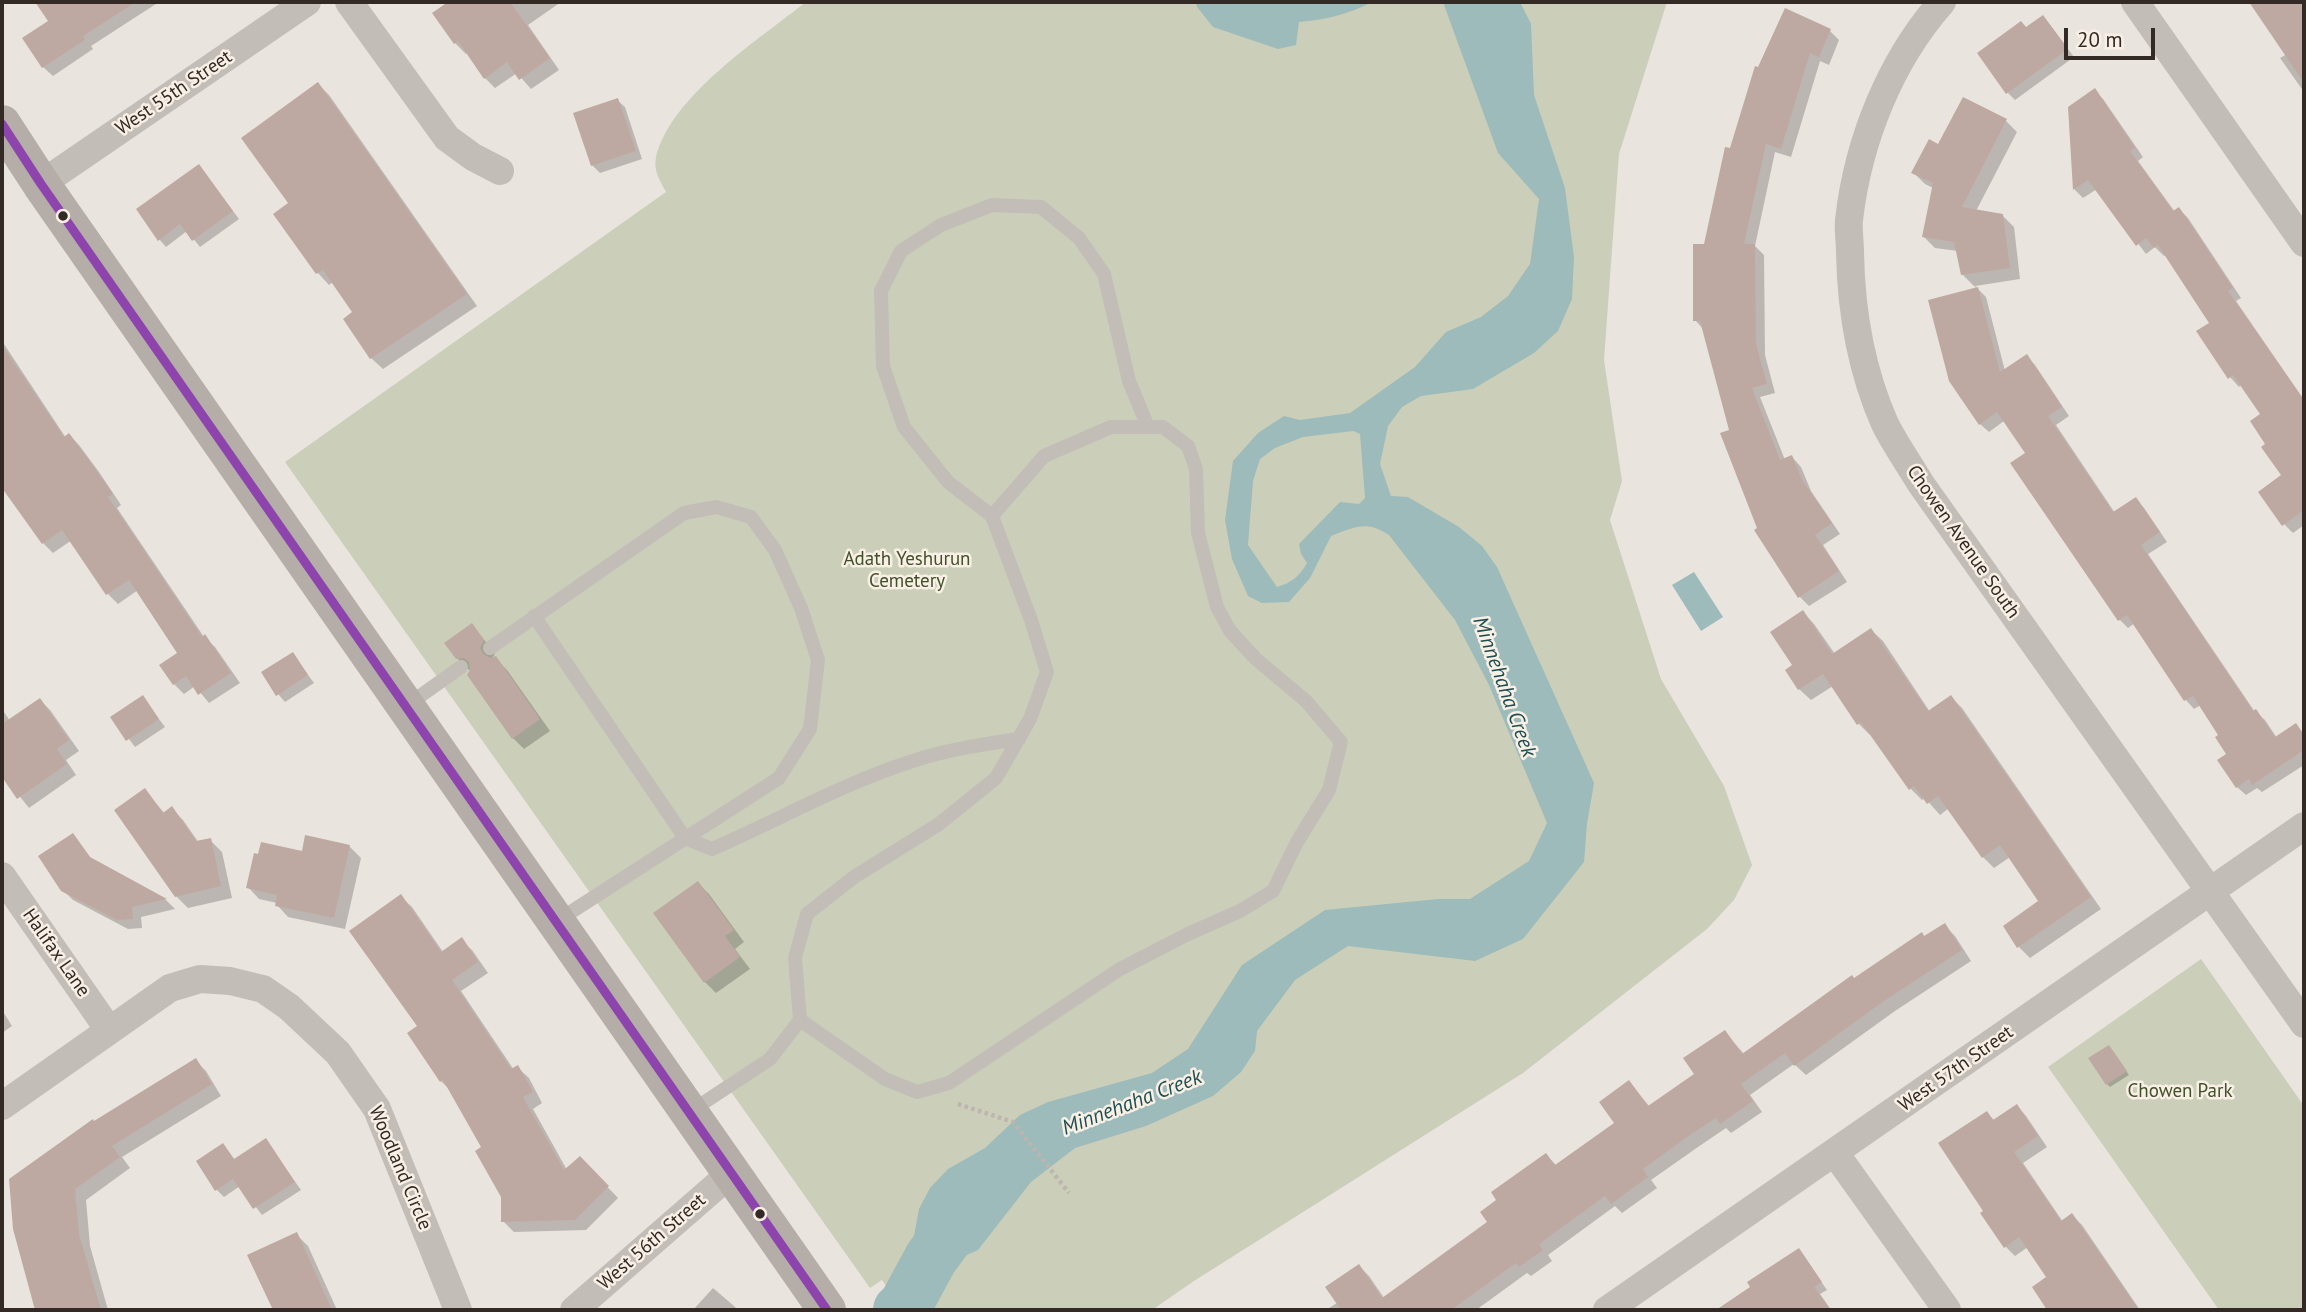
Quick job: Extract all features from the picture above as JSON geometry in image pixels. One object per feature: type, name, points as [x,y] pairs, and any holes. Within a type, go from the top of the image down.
[{"type":"main road","points":[[2,124],[41,184],[827,1310]]},
{"type":"street","name":"West 55th Street","points":[[41,184],[307,2]]},
{"type":"street","points":[[349,2],[447,138],[500,171]]},
{"type":"street","name":"Chowen Avenue South","points":[[1942,2],[1922,25],[1887,85],[1863,150],[1849,221],[1851,290],[1863,359],[1886,424],[1921,484],[2304,1024]]},
{"type":"street","points":[[2135,2],[2304,243]]},
{"type":"street","name":"West 57th Street","points":[[1607,1310],[2304,826]]},
{"type":"street","name":"Halifax Lane","points":[[2,877],[109,1030]]},
{"type":"street","name":"Woodland Circle","points":[[2,1106],[170,988],[200,979],[230,981],[262,989],[289,1007],[338,1053],[377,1109],[458,1310]]},
{"type":"street","points":[[1835,1153],[1947,1310]]},
{"type":"street","name":"West 56th Street","points":[[574,1310],[730,1174]]},
{"type":"lane","points":[[688,1112],[770,1059],[800,1020],[795,958],[807,914],[854,877],[939,824],[996,778],[1030,719],[1047,673],[1031,620],[992,516],[948,482],[904,426],[883,366],[881,291],[901,251],[941,225],[992,205],[1041,207],[1079,238],[1104,274],[1129,381],[1148,427]]},
{"type":"lane","points":[[800,1020],[885,1079],[917,1091],[949,1083],[1121,969],[1188,934],[1240,911],[1273,891],[1297,842],[1329,790],[1341,742],[1306,701],[1256,659],[1230,631],[1217,607],[1198,533],[1196,469],[1188,446],[1163,428],[1111,427],[1044,456],[992,516]]},
{"type":"lane","points":[[490,648],[684,513],[716,507],[751,517],[775,550],[801,608],[818,660],[810,729],[779,778],[555,922]]},
{"type":"lane","points":[[534,616],[685,838],[712,849],[846,785],[920,758],[1019,739]]},
{"type":"lane","points":[[405,706],[461,667]]},
{"type":"path","points":[[950,1101],[1013,1122],[1069,1193]]},
{"type":"green space","name":"Adath Yeshurun Cemetery","points":[[806,2],[1667,2],[1619,154],[1604,360],[1622,481],[1610,520],[1661,679],[1724,786],[1752,865],[1734,900],[1707,929],[1523,1073],[1152,1310],[903,1310],[882,1280],[870,1288],[285,462],[666,192],[659,180],[655,162],[665,134],[679,112],[719,71]]},
{"type":"green space","name":"Chowen Park","points":[[2201,959],[2304,1106],[2304,1310],[2219,1310],[2048,1067]]},
{"type":"water","points":[[1196,2],[1372,2],[1337,16],[1299,22],[1296,45],[1278,49],[1213,27]]},
{"type":"water","points":[[1443,2],[1520,2],[1531,24],[1534,95],[1565,188],[1574,257],[1572,299],[1558,331],[1534,353],[1473,389],[1421,396],[1402,407],[1388,426],[1380,464],[1391,496],[1408,497],[1459,527],[1482,546],[1497,567],[1594,783],[1584,862],[1523,939],[1475,961],[1348,946],[1295,980],[1257,1031],[1255,1051],[1241,1072],[1213,1096],[1146,1126],[1075,1148],[1031,1182],[978,1250],[939,1267],[916,1263],[914,1236],[919,1209],[930,1188],[948,1169],[985,1148],[1020,1115],[1048,1102],[1152,1073],[1188,1049],[1242,965],[1325,910],[1438,899],[1470,899],[1529,861],[1547,823],[1489,685],[1455,620],[1389,535],[1381,530],[1360,526],[1331,536],[1310,578],[1289,602],[1262,603],[1248,596],[1232,559],[1225,520],[1233,461],[1258,433],[1284,416],[1300,420],[1350,413],[1415,367],[1446,332],[1481,317],[1508,296],[1530,264],[1539,199],[1498,153]],"holes":[[[1353,431],[1360,434],[1365,498],[1359,504],[1340,502],[1299,544],[1307,563],[1301,572],[1291,581],[1277,587],[1248,545],[1253,481],[1260,459],[1275,448],[1303,437]]]},
{"type":"water","points":[[1694,572],[1723,617],[1701,631],[1672,585]]},
{"type":"building","points":[[35,2],[136,2],[83,36],[85,40],[42,68],[22,38],[48,21]]},
{"type":"building","points":[[448,2],[510,2],[550,58],[519,80],[507,62],[484,79],[458,41],[454,44],[432,13]]},
{"type":"building","points":[[2249,2],[2304,2],[2304,83]]},
{"type":"building","points":[[1785,8],[1831,29],[1819,57],[1810,53],[1781,149],[1766,144],[1744,244],[1755,244],[1756,344],[1767,384],[1752,388],[1780,460],[1792,455],[1802,480],[1832,523],[1815,535],[1839,571],[1798,598],[1754,530],[1757,528],[1720,433],[1729,430],[1700,321],[1693,321],[1693,244],[1704,244],[1725,147],[1730,148],[1755,66],[1758,67]]},
{"type":"building","points":[[2043,15],[2068,49],[2006,94],[1977,53],[2021,21],[2026,27]]},
{"type":"building","points":[[318,82],[467,294],[370,359],[343,319],[352,312],[323,270],[316,274],[273,214],[288,203],[241,138]]},
{"type":"building","points":[[2095,88],[2135,148],[2130,151],[2173,211],[2179,207],[2233,288],[2228,291],[2304,400],[2304,510],[2282,526],[2258,492],[2281,475],[2261,447],[2265,444],[2250,421],[2260,414],[2233,375],[2228,379],[2196,331],[2209,323],[2158,245],[2154,248],[2146,238],[2136,246],[2088,180],[2073,190],[2068,107]]},
{"type":"building","points":[[1963,97],[2007,119],[1962,207],[2003,214],[2010,268],[1961,275],[1954,242],[1922,237],[1933,183],[1911,173],[1929,139],[1938,144]]},
{"type":"building","points":[[618,98],[636,151],[591,166],[573,113]]},
{"type":"building","points":[[199,164],[233,211],[192,241],[180,224],[158,241],[136,209]]},
{"type":"building","points":[[1978,287],[2000,372],[2027,354],[2062,407],[2048,416],[2113,512],[2136,497],[2160,532],[2141,545],[2253,711],[2256,709],[2275,737],[2296,723],[2304,735],[2304,750],[2252,785],[2249,779],[2236,788],[2217,760],[2226,754],[2215,737],[2218,735],[2193,696],[2184,701],[2127,615],[2118,621],[2010,463],[2025,453],[1997,412],[1979,425],[1949,381],[1928,300]]},
{"type":"building","points":[[2,345],[64,437],[69,433],[113,494],[108,497],[202,637],[205,634],[231,673],[198,695],[186,676],[173,685],[159,665],[177,653],[129,580],[106,595],[62,530],[42,544],[2,488]]},
{"type":"building","points":[[1803,610],[1832,654],[1871,628],[1928,711],[1951,695],[2091,897],[2017,948],[2003,926],[2038,901],[2000,845],[1982,858],[1938,796],[1927,804],[1914,786],[1909,790],[1861,722],[1857,725],[1823,674],[1798,690],[1785,670],[1792,665],[1770,632]]},
{"type":"building","points":[[472,623],[484,640],[480,648],[483,654],[490,658],[496,656],[540,719],[512,739],[467,675],[470,670],[469,662],[464,658],[456,659],[444,643]]},
{"type":"building","points":[[293,652],[308,675],[276,696],[261,672]]},
{"type":"building","points":[[143,695],[159,719],[126,741],[110,717]]},
{"type":"building","points":[[40,698],[69,740],[57,749],[67,764],[17,799],[2,777],[2,724]]},
{"type":"building","points":[[145,788],[163,813],[172,806],[196,841],[211,838],[221,886],[175,897],[114,810]]},
{"type":"building","points":[[73,833],[90,857],[167,899],[132,907],[133,919],[117,920],[61,891],[38,856]]},
{"type":"building","points":[[305,835],[350,845],[334,918],[275,906],[277,895],[246,888],[254,853],[258,854],[261,842],[302,851]]},
{"type":"building","points":[[698,881],[734,930],[725,936],[740,957],[704,983],[653,913]]},
{"type":"building","points":[[401,894],[441,952],[462,937],[478,962],[452,980],[511,1069],[518,1065],[533,1092],[523,1097],[564,1170],[580,1156],[609,1186],[575,1220],[501,1222],[501,1197],[475,1151],[481,1147],[443,1080],[440,1082],[407,1033],[417,1026],[349,931]]},
{"type":"building","points":[[1945,923],[1962,950],[1884,1001],[1794,1066],[1785,1053],[1741,1084],[1753,1101],[1720,1124],[1716,1118],[1687,1137],[1643,1169],[1648,1177],[1611,1204],[1605,1196],[1539,1244],[1543,1250],[1519,1267],[1516,1263],[1451,1310],[1341,1310],[1325,1287],[1359,1264],[1382,1298],[1487,1222],[1480,1212],[1496,1200],[1491,1192],[1546,1153],[1555,1165],[1614,1123],[1599,1102],[1629,1080],[1648,1106],[1694,1074],[1683,1058],[1725,1030],[1742,1054],[1852,975],[1854,978],[1922,932],[1924,936]]},
{"type":"building","points":[[2109,1045],[2127,1071],[2106,1085],[2088,1058]]},
{"type":"building","points":[[196,1058],[212,1084],[112,1146],[120,1157],[75,1189],[79,1234],[101,1310],[35,1310],[13,1229],[9,1179],[93,1119],[94,1121]]},
{"type":"building","points":[[2017,1104],[2038,1136],[2014,1152],[2061,1221],[2072,1213],[2139,1310],[2047,1310],[2032,1287],[2046,1277],[2019,1237],[2004,1248],[1938,1143],[1987,1111],[1993,1120]]},
{"type":"building","points":[[266,1138],[295,1182],[253,1209],[233,1179],[215,1191],[196,1161],[223,1143],[234,1159]]},
{"type":"building","points":[[297,1232],[332,1310],[273,1310],[247,1255]]},
{"type":"building","points":[[1799,1248],[1822,1282],[1814,1287],[1831,1310],[1716,1310],[1750,1287],[1747,1282]]},
{"type":"waterway","name":"Minnehaha Creek","points":[[900,1310],[905,1306],[931,1258],[971,1204]]},
{"type":"transit line","points":[[2,124],[41,184],[827,1310]]}]
